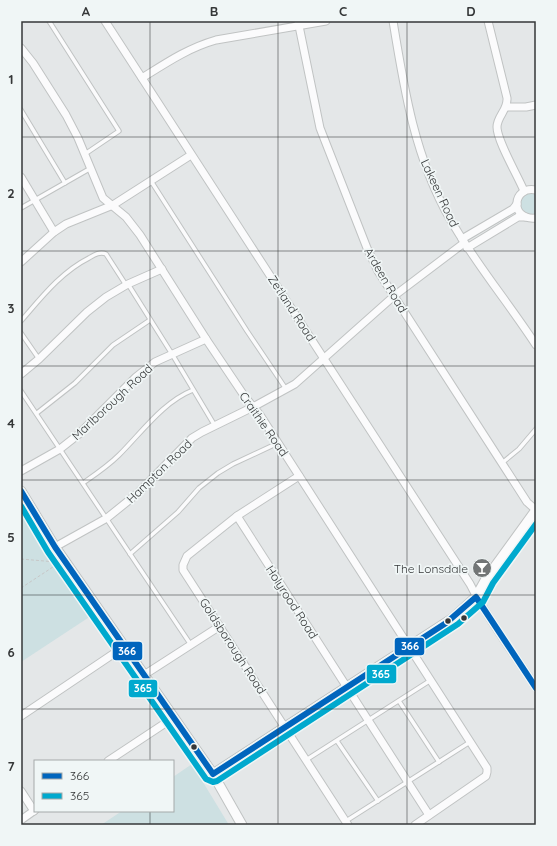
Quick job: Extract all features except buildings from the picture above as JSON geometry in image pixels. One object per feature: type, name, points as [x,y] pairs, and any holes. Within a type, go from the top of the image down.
[{"type":"street","name":"Zetland Road","points":[[105,21],[470,584],[481,606],[536,688]]},
{"type":"street","points":[[142,78],[185,51],[201,44],[298,23],[326,21]]},
{"type":"street","name":"Lakeen Road","points":[[393,21],[406,98],[416,138],[442,204],[464,243],[536,344]]},
{"type":"street","points":[[488,21],[507,98],[506,107],[498,123],[498,132],[524,191]]},
{"type":"street","name":"Ardeen Road","points":[[298,23],[320,128],[367,248],[378,271],[527,502],[536,510]]},
{"type":"street","name":"Craithie Road","points":[[21,48],[33,63],[66,115],[78,138],[103,198],[126,217],[144,240],[206,339],[260,415],[487,768],[486,776],[429,815]]},
{"type":"street","points":[[506,107],[536,105]]},
{"type":"street","points":[[21,262],[54,232],[66,224],[113,205],[191,155]]},
{"type":"street","points":[[21,177],[54,232]]},
{"type":"street","points":[[525,217],[518,210],[517,204],[519,196],[524,191],[532,189],[536,190]]},
{"type":"street","points":[[464,243],[513,209],[517,204]]},
{"type":"street","points":[[464,243],[518,217],[531,219],[536,218]]},
{"type":"street","name":"Hampton Road","points":[[55,547],[107,518],[138,493],[192,438],[295,384],[325,359],[394,296],[464,243]]},
{"type":"street","points":[[21,374],[106,296],[127,284],[162,269]]},
{"type":"street","name":"Marlborough Road","points":[[21,472],[60,449],[78,434],[136,377],[155,362],[206,339]]},
{"type":"street","points":[[237,516],[299,476]]},
{"type":"street","points":[[21,491],[55,547],[213,774],[242,825]]},
{"type":"street","points":[[213,774],[446,623],[476,596],[486,579],[536,510]]},
{"type":"street","name":"Goldsborough Road","points":[[237,516],[188,556],[183,564],[184,570],[347,823]]},
{"type":"street","name":"Holyrood Road","points":[[237,516],[429,815]]},
{"type":"street","points":[[144,675],[220,626]]},
{"type":"street","points":[[21,716],[125,646]]},
{"type":"street","points":[[110,760],[173,718]]},
{"type":"street","points":[[21,791],[34,811],[21,820]]},
{"type":"street","points":[[414,825],[429,815]]},
{"type":"lane","points":[[49,21],[119,131],[84,154]]},
{"type":"lane","points":[[21,110],[65,183]]},
{"type":"lane","points":[[21,208],[91,168]]},
{"type":"lane","points":[[151,180],[247,331],[286,389]]},
{"type":"lane","points":[[21,321],[49,289],[77,264],[97,254],[106,254],[172,354],[215,426]]},
{"type":"lane","points":[[37,413],[75,383],[113,344],[150,320]]},
{"type":"lane","points":[[21,333],[39,359]]},
{"type":"lane","points":[[83,483],[119,456],[174,400],[193,390]]},
{"type":"lane","points":[[21,391],[191,645]]},
{"type":"lane","points":[[502,464],[515,453],[536,428]]},
{"type":"lane","points":[[130,554],[178,512],[199,488],[218,473],[233,464],[278,443]]},
{"type":"lane","points":[[306,760],[431,680]]},
{"type":"lane","points":[[399,701],[439,762]]},
{"type":"lane","points":[[337,741],[378,801]]},
{"type":"lane","points":[[347,823],[378,801],[470,742]]},
{"type":"path","points":[[21,559],[60,563],[21,588]]},
{"type":"shaded area","points":[[526,193],[536,193],[536,215],[531,215],[524,211],[520,204],[522,197]]},
{"type":"shaded area","points":[[21,491],[97,612],[21,662]]},
{"type":"shaded area","points":[[192,764],[229,825],[101,825],[120,812],[174,812],[174,776]]},
{"type":"transit line","name":"366","points":[[21,491],[55,547],[213,774],[446,623],[476,597],[536,688]]},
{"type":"transit line","name":"365","points":[[21,506],[48,552],[206,779],[213,782],[217,781],[458,624],[483,602],[493,583],[536,524]]},
{"type":"place","name":"The Lonsdale","points":[[482,568]]}]
